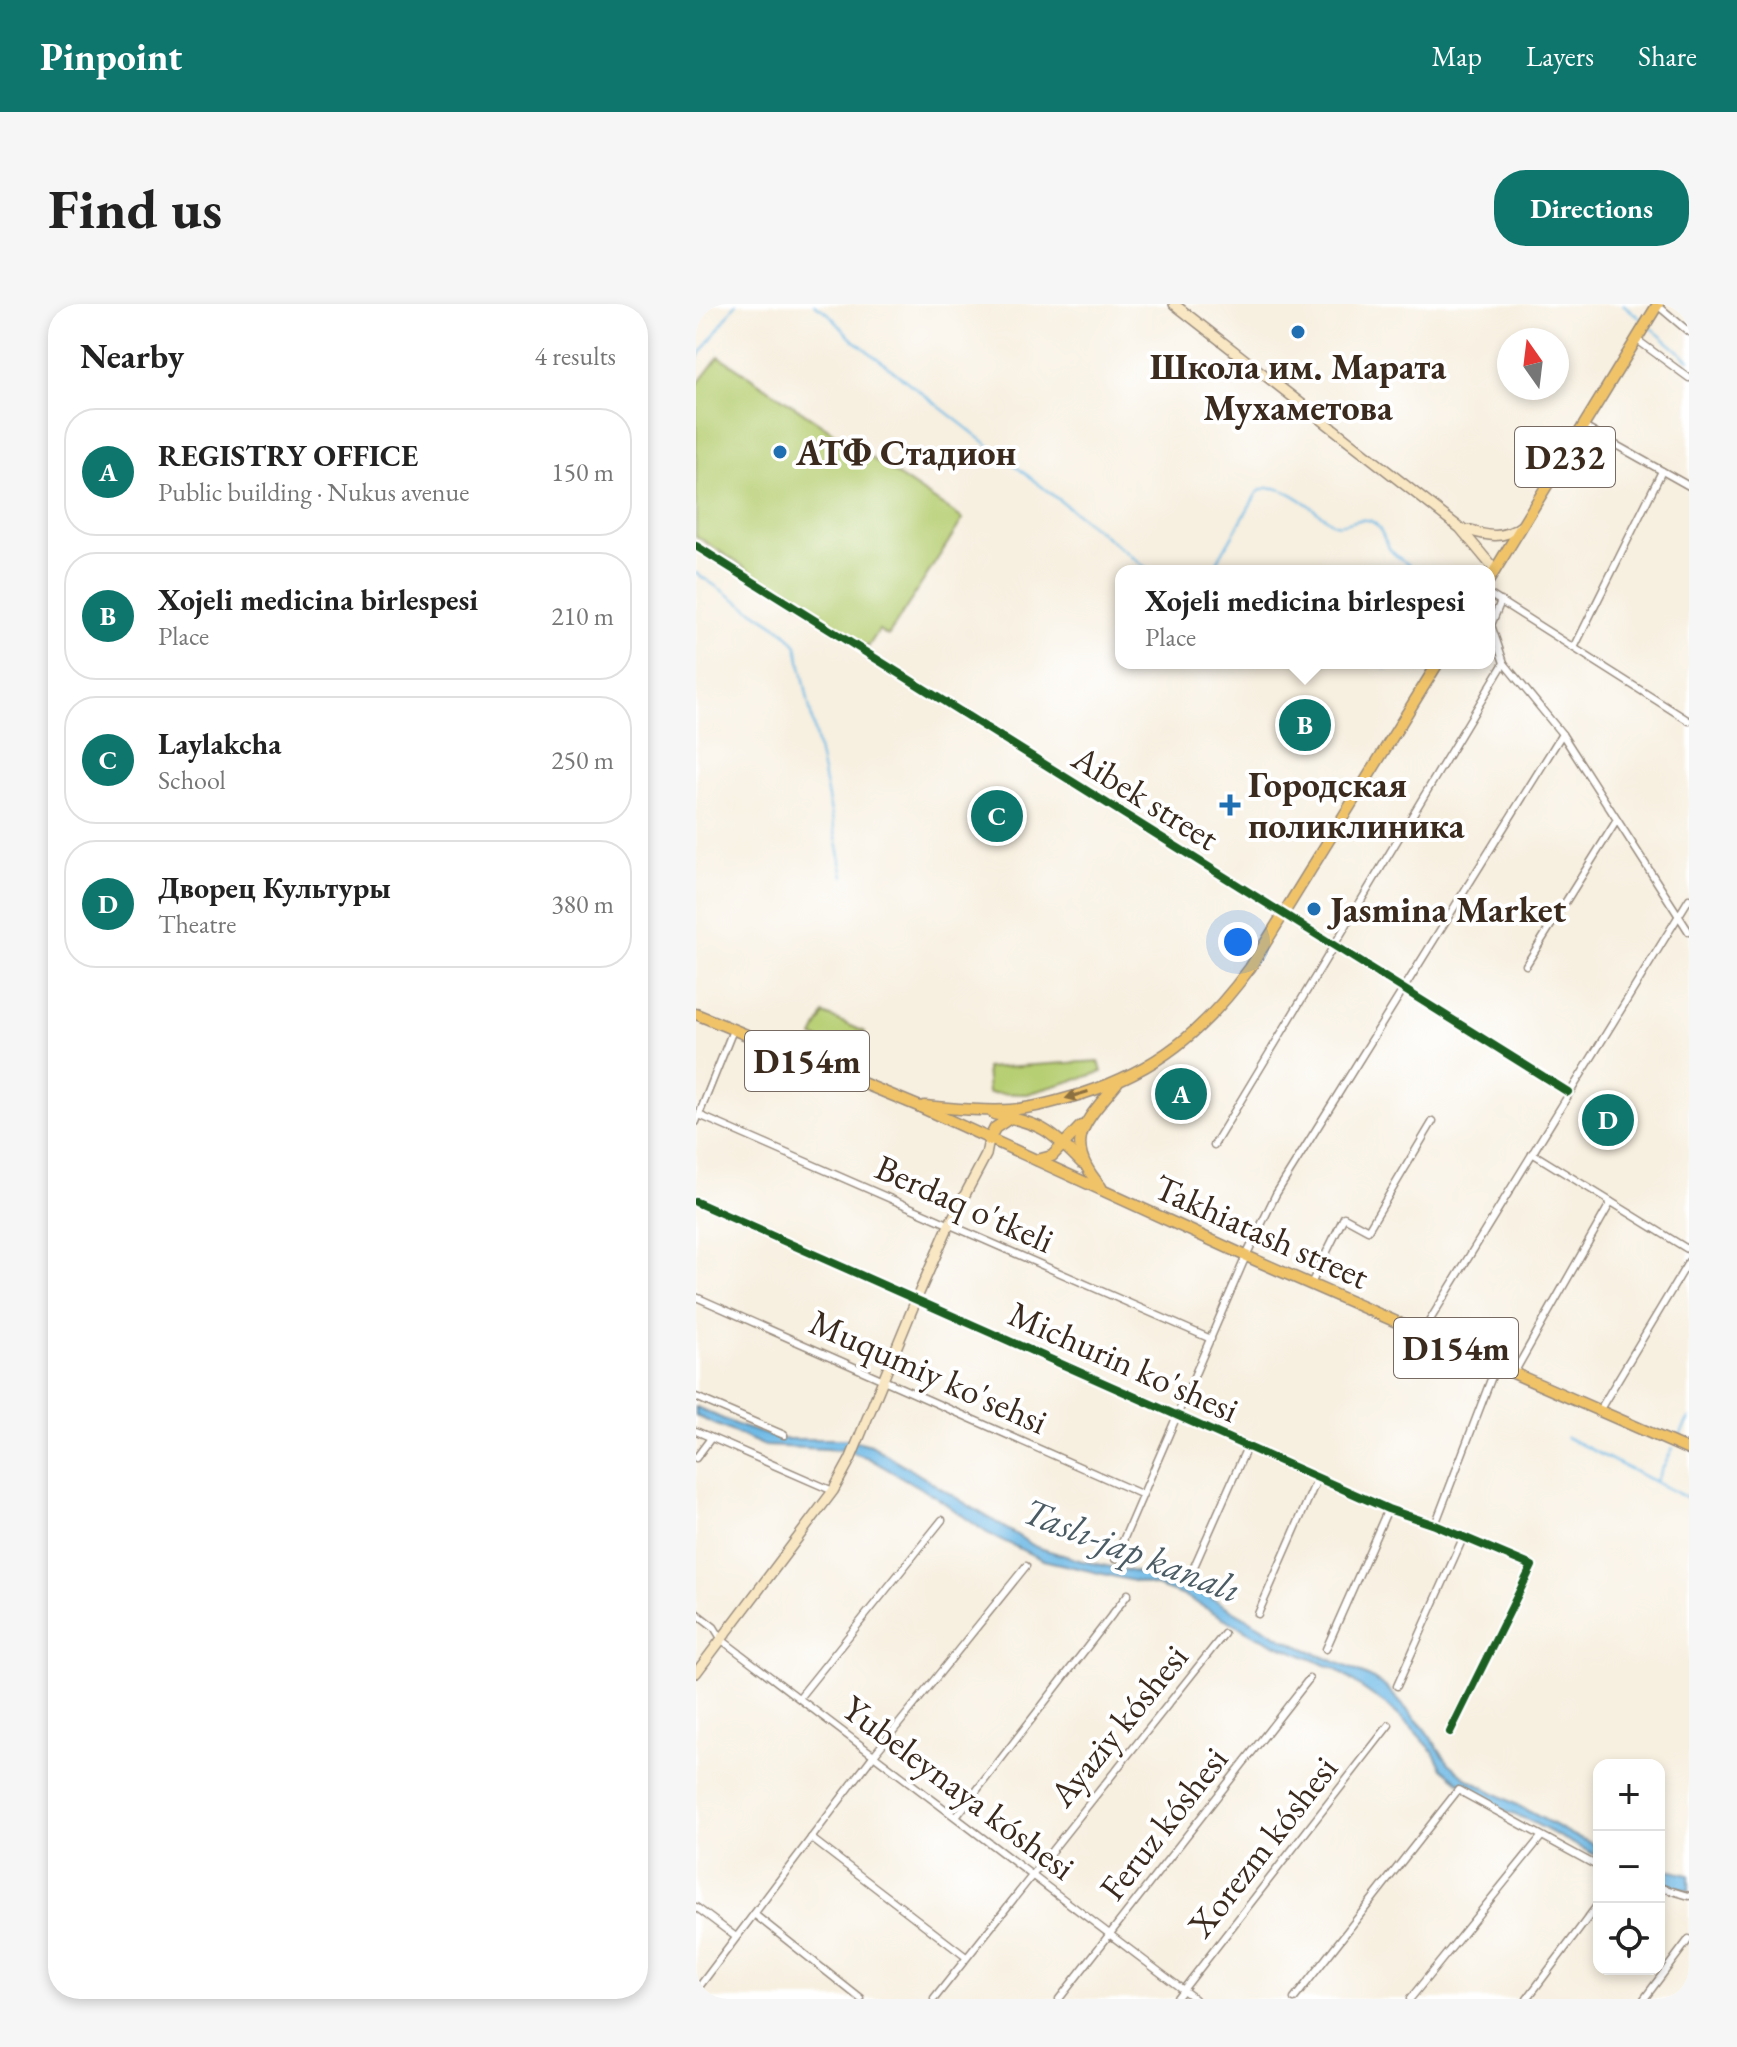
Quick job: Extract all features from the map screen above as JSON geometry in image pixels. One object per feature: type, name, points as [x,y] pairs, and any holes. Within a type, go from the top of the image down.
[{"type":"main road","name":"D232","points":[[1495,570],[1656,307]]},
{"type":"main road","points":[[918,1106],[1010,1110],[1037,1106],[1117,1083],[1188,1039],[1224,1004],[1284,915],[1434,669]]},
{"type":"main road","name":"D154m","points":[[696,1014],[918,1106],[989,1140]]},
{"type":"main road","points":[[1037,1160],[1052,1156],[1117,1083]]},
{"type":"main road","points":[[989,1140],[995,1128],[1037,1106]]},
{"type":"main road","points":[[975,1110],[1049,1130],[1083,1164],[1105,1192]]},
{"type":"main road","points":[[1083,1164],[1079,1139],[1085,1121]]},
{"type":"main road","name":"Takhiatash street","points":[[989,1140],[1687,1450]]},
{"type":"street","points":[[696,311],[701,304]]},
{"type":"street","points":[[1174,304],[1460,528],[1485,565]]},
{"type":"street","points":[[1656,307],[1689,332]]},
{"type":"street","points":[[1638,336],[1689,378]]},
{"type":"street","points":[[1584,427],[1689,486]]},
{"type":"street","points":[[1574,648],[1662,471]]},
{"type":"street","points":[[1460,528],[1488,536],[1504,536],[1523,524]]},
{"type":"street","name":"Aibek street","points":[[696,546],[1568,1092]]},
{"type":"street","points":[[1495,598],[1689,721]]},
{"type":"street","points":[[1495,615],[1501,601]]},
{"type":"street","points":[[1495,637],[1504,663],[1562,734],[1689,932]]},
{"type":"street","points":[[1214,1145],[1504,663]]},
{"type":"street","points":[[1115,1559],[1141,1494],[1276,1194],[1562,734]]},
{"type":"street","points":[[1526,965],[1617,820]]},
{"type":"street","points":[[1422,1333],[1689,899]]},
{"type":"street","points":[[697,1119],[733,1030]]},
{"type":"street","name":"Berdaq o'tkeli","points":[[697,1119],[1211,1339]]},
{"type":"street","points":[[1311,1284],[1344,1217],[1368,1230],[1433,1121]]},
{"type":"street","points":[[696,1673],[833,1491],[859,1440],[949,1225],[986,1155],[989,1140]]},
{"type":"street","points":[[1532,1153],[1689,1250]]},
{"type":"street","name":"Michurin ko'shesi","points":[[696,1202],[1388,1509],[1435,1525],[1532,1566],[1450,1732]]},
{"type":"street","points":[[1514,1373],[1611,1202]]},
{"type":"street","points":[[1599,1411],[1689,1261]]},
{"type":"street","name":"Muqumiy ko'sehsi","points":[[696,1297],[1141,1494]]},
{"type":"street","points":[[1435,1525],[1496,1366]]},
{"type":"street","points":[[696,1397],[784,1435]]},
{"type":"street","points":[[696,1431],[833,1491]]},
{"type":"street","points":[[696,1458],[711,1438]]},
{"type":"street","points":[[1189,1578],[1247,1447]]},
{"type":"street","points":[[1258,1614],[1318,1477]]},
{"type":"street","points":[[1326,1649],[1388,1509]]},
{"type":"street","points":[[799,1698],[942,1520]]},
{"type":"street","points":[[1397,1686],[1463,1538]]},
{"type":"street","points":[[703,1999],[696,1992],[736,1937],[873,1756],[1026,1566]]},
{"type":"street","points":[[957,1816],[1128,1594]]},
{"type":"street","name":"Yubeleynaya kóshesi","points":[[696,1613],[714,1627],[722,1640],[1195,1999]]},
{"type":"street","name":"Ayaziy kóshesi","points":[[934,1999],[1224,1634]]},
{"type":"street","name":"Feruz kóshesi","points":[[1059,1999],[1309,1679]]},
{"type":"street","name":"Xorezm kóshesi","points":[[1176,1999],[1389,1725]]},
{"type":"street","points":[[1294,1999],[1458,1790],[1593,1864]]},
{"type":"street","points":[[1410,1999],[1541,1837]]},
{"type":"street","points":[[811,1838],[966,1957]]},
{"type":"street","points":[[1665,1889],[1689,1896]]},
{"type":"street","points":[[696,1907],[736,1937]]},
{"type":"street","points":[[1527,1999],[1593,1911]]},
{"type":"street","points":[[754,1914],[861,1999]]},
{"type":"street","points":[[1644,1999],[1689,1939]]},
{"type":"green space","name":"АТФ Стадион","points":[[719,356],[963,519],[888,636],[879,630],[868,647],[696,536],[696,386]]},
{"type":"green space","points":[[824,1014],[865,1032],[854,1055],[813,1037]]},
{"type":"green space","points":[[1099,1061],[1102,1072],[1027,1094],[988,1093],[986,1068]]},
{"type":"water","points":[[696,1407],[779,1439],[848,1439],[871,1445],[1036,1547],[1082,1561],[1174,1580],[1206,1595],[1285,1640],[1370,1677],[1387,1688],[1423,1727],[1449,1763],[1468,1779],[1593,1844],[1593,1854],[1526,1819],[1501,1810],[1459,1782],[1442,1768],[1433,1751],[1409,1725],[1335,1669],[1256,1636],[1184,1596],[1159,1587],[1043,1560],[987,1533],[936,1497],[868,1458],[845,1450],[765,1446],[696,1416]]},
{"type":"water","points":[[1665,1869],[1689,1875],[1689,1891],[1665,1884]]},
{"type":"waterway","points":[[696,360],[736,304]]},
{"type":"waterway","points":[[814,304],[828,313],[850,337],[1142,565]]},
{"type":"waterway","points":[[1623,304],[1642,320]]},
{"type":"waterway","points":[[1650,327],[1689,360]]},
{"type":"waterway","points":[[1215,565],[1257,493],[1265,488],[1275,488],[1296,496],[1334,524],[1362,520],[1375,523],[1392,552],[1410,565]]},
{"type":"waterway","points":[[696,573],[785,632],[797,646],[844,876]]},
{"type":"waterway","points":[[1678,1439],[1689,1418]]},
{"type":"waterway","points":[[1566,1437],[1689,1499]]},
{"type":"waterway","points":[[1656,1481],[1673,1448]]},
{"type":"cycle path","points":[[696,546],[1568,1092]]},
{"type":"cycle path","points":[[696,1202],[1388,1509],[1435,1525],[1532,1566],[1450,1732]]},
{"type":"place","name":"Школа им. Марата Мухаметова","points":[[1298,332]]},
{"type":"place","name":"АТФ Стадион","points":[[780,452]]},
{"type":"place","name":"Xojeli medicina birlespesi","points":[[1305,725]]},
{"type":"place","name":"Городская поликлиника","points":[[1230,805]]},
{"type":"place","name":"Laylakcha","points":[[997,816]]},
{"type":"place","name":"Jasmina Market","points":[[1314,909]]},
{"type":"place","name":"REGISTRY OFFICE","points":[[1181,1094]]},
{"type":"place","name":"Дворец Культуры","points":[[1608,1120]]},
{"type":"water label","name":"Taslı-jap kanalı","points":[[1132,1550]]}]
